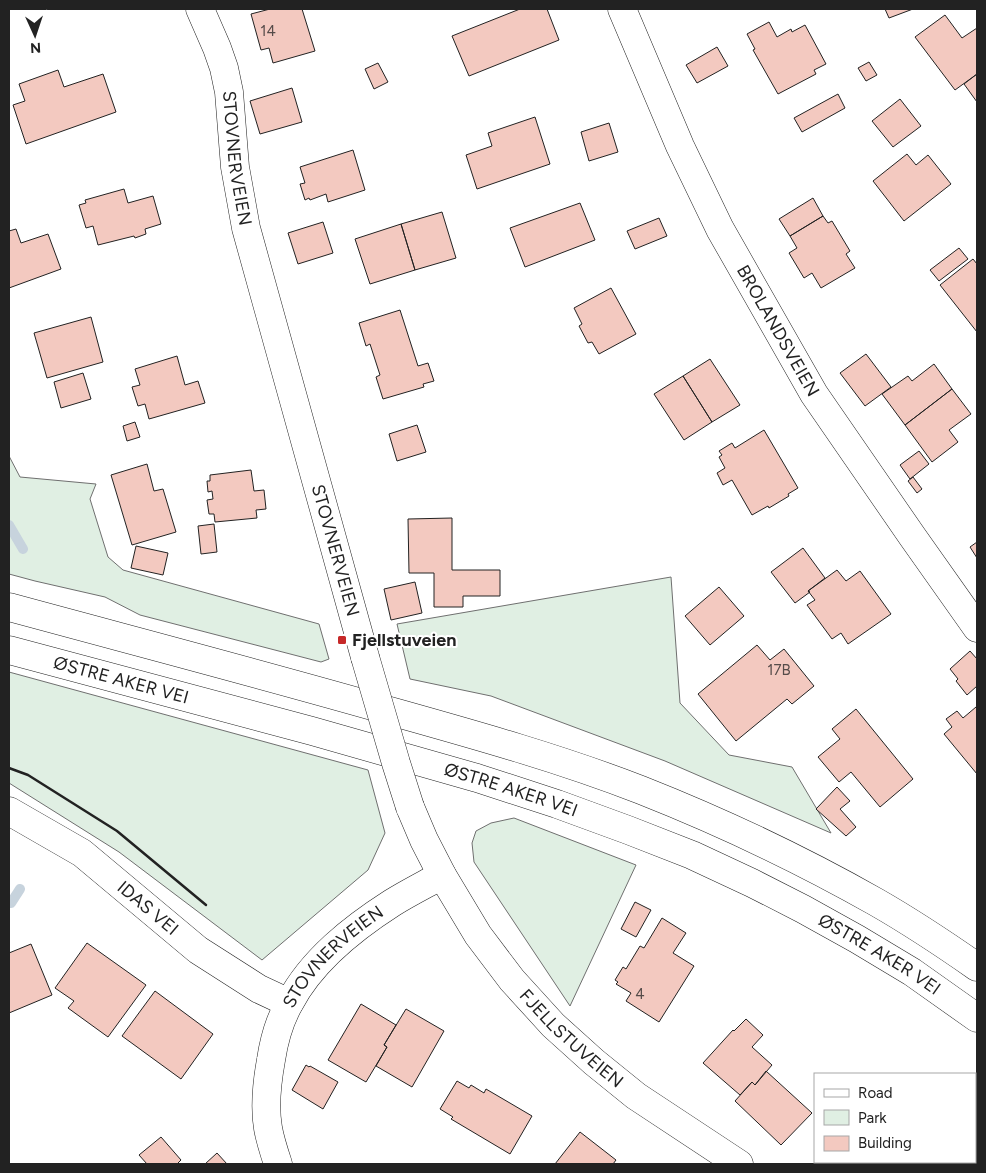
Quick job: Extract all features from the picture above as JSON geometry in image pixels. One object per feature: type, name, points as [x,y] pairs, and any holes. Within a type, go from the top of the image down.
[{"type":"main road","name":"STOVNERVEIEN","points":[[200,9],[224,68],[229,92],[236,167],[246,228],[365,657],[410,807],[442,875],[393,902],[361,925],[314,968],[289,1003],[278,1028],[267,1082],[266,1106],[268,1128],[278,1164]]},
{"type":"main road","name":"BROLANDSVEIEN","points":[[622,9],[680,146],[720,229],[814,394],[977,628]]},
{"type":"main road","points":[[9,607],[328,693],[487,739],[569,764],[640,790],[710,818],[773,847],[825,874],[931,935],[977,967]]},
{"type":"main road","name":"ØSTRE AKER VEI","points":[[9,650],[477,778],[628,830],[692,855],[803,909],[912,972],[977,1018]]},
{"type":"main road","name":"IDAS VEI","points":[[9,812],[82,853],[198,950],[259,989],[289,1003]]},
{"type":"main road","name":"FJELLSTUVEIEN","points":[[442,875],[478,935],[512,980],[553,1025],[636,1096],[740,1164]]},
{"type":"green space","points":[[9,456],[20,477],[96,484],[90,499],[108,557],[123,570],[319,624],[329,659],[321,662],[140,615],[105,597],[9,574]]},
{"type":"green space","points":[[671,577],[680,703],[729,755],[792,767],[831,833],[665,761],[491,696],[410,679],[397,624]]},
{"type":"green space","points":[[9,672],[368,770],[385,833],[368,870],[262,960],[119,852],[9,783]]},
{"type":"green space","points":[[514,818],[636,865],[570,1006],[474,862],[472,843],[476,831],[491,823]]},
{"type":"building","points":[[270,9],[302,9],[315,51],[273,63],[269,48],[261,50],[251,14]]},
{"type":"building","points":[[520,9],[547,9],[559,40],[469,76],[452,36]]},
{"type":"building","points":[[885,9],[913,9],[889,18]]},
{"type":"building","points":[[945,15],[962,38],[977,28],[977,74],[955,90],[915,37]]},
{"type":"building","points":[[769,22],[777,37],[791,29],[792,32],[805,25],[826,64],[814,70],[816,74],[778,94],[753,50],[755,49],[747,34]]},
{"type":"building","points":[[717,47],[728,66],[697,83],[686,65]]},
{"type":"building","points":[[869,62],[877,75],[866,81],[858,68]]},
{"type":"building","points":[[378,63],[388,82],[374,89],[365,69]]},
{"type":"building","points":[[58,70],[64,87],[103,74],[116,112],[26,144],[13,105],[25,101],[19,84]]},
{"type":"building","points":[[977,74],[977,102],[964,84]]},
{"type":"building","points":[[292,88],[302,122],[260,134],[250,101]]},
{"type":"building","points":[[838,94],[845,108],[802,132],[794,118]]},
{"type":"building","points":[[900,99],[921,126],[893,147],[872,121]]},
{"type":"building","points":[[535,117],[550,164],[477,189],[466,155],[492,146],[488,133]]},
{"type":"building","points":[[609,123],[618,152],[589,161],[581,132]]},
{"type":"building","points":[[353,150],[365,190],[328,202],[326,194],[305,200],[300,184],[305,183],[300,167]]},
{"type":"building","points":[[907,154],[916,165],[928,155],[951,184],[904,221],[873,181]]},
{"type":"building","points":[[124,189],[128,203],[153,196],[161,224],[145,229],[146,234],[135,238],[134,236],[98,245],[93,226],[86,228],[79,205],[86,203],[85,200]]},
{"type":"building","points":[[813,198],[823,216],[790,236],[779,219]]},
{"type":"building","points":[[580,203],[595,240],[525,267],[510,228]]},
{"type":"building","points":[[442,212],[456,258],[415,270],[401,224]]},
{"type":"building","points":[[823,216],[828,223],[832,221],[850,251],[846,254],[855,268],[821,288],[812,273],[804,278],[789,253],[797,248],[790,236]]},
{"type":"building","points":[[659,218],[667,236],[635,249],[627,231]]},
{"type":"building","points":[[323,222],[333,253],[298,264],[288,233]]},
{"type":"building","points":[[401,224],[415,270],[370,284],[355,239]]},
{"type":"building","points":[[16,229],[21,243],[48,234],[61,269],[9,288],[9,231]]},
{"type":"building","points":[[959,248],[968,259],[939,281],[930,270]]},
{"type":"building","points":[[973,259],[977,264],[977,332],[940,285]]},
{"type":"building","points":[[611,288],[636,334],[599,354],[592,342],[588,343],[579,326],[582,324],[574,308]]},
{"type":"building","points":[[400,310],[418,366],[428,363],[434,381],[423,384],[424,387],[383,399],[376,377],[380,375],[370,344],[366,346],[359,323]]},
{"type":"building","points":[[91,317],[103,362],[47,378],[34,333]]},
{"type":"building","points":[[866,354],[891,387],[865,406],[840,373]]},
{"type":"building","points":[[177,356],[185,385],[198,381],[205,403],[149,419],[145,404],[138,406],[132,387],[140,385],[135,369]]},
{"type":"building","points":[[710,359],[740,405],[712,422],[683,376]]},
{"type":"building","points":[[934,364],[952,389],[905,425],[882,394],[908,376],[912,381]]},
{"type":"building","points":[[83,373],[91,399],[61,408],[54,382]]},
{"type":"building","points":[[683,376],[712,422],[684,440],[654,394]]},
{"type":"building","points":[[952,389],[971,414],[949,430],[958,442],[932,462],[905,425]]},
{"type":"building","points":[[135,422],[140,437],[127,441],[123,426]]},
{"type":"building","points":[[417,425],[426,452],[397,461],[389,434]]},
{"type":"building","points":[[764,430],[798,488],[769,508],[768,506],[752,515],[732,480],[723,485],[717,473],[725,468],[719,457],[722,455],[719,451],[732,443],[735,448]]},
{"type":"building","points":[[919,451],[929,464],[910,479],[900,465]]},
{"type":"building","points":[[147,464],[154,491],[163,489],[176,532],[132,545],[111,475]]},
{"type":"building","points":[[251,470],[254,491],[264,490],[266,509],[256,510],[257,518],[215,522],[214,514],[209,514],[207,500],[213,499],[212,491],[208,492],[207,481],[210,481],[210,475]]},
{"type":"building","points":[[913,477],[922,489],[917,493],[908,481]]},
{"type":"building","points":[[452,518],[452,570],[500,570],[500,596],[463,596],[463,607],[434,607],[434,573],[409,573],[408,519]]},
{"type":"building","points":[[214,524],[217,552],[201,554],[198,526]]},
{"type":"building","points":[[977,542],[977,558],[970,547]]},
{"type":"building","points":[[136,546],[168,553],[163,575],[131,568]]},
{"type":"building","points":[[803,548],[825,578],[795,603],[771,572]]},
{"type":"building","points":[[837,570],[846,581],[860,571],[891,614],[848,644],[841,633],[832,639],[807,605],[815,600],[808,591]]},
{"type":"building","points":[[415,582],[422,613],[391,620],[384,589]]},
{"type":"building","points":[[719,587],[744,616],[710,645],[685,616]]},
{"type":"building","points":[[757,645],[770,660],[784,649],[814,686],[792,704],[787,699],[736,741],[698,694]]},
{"type":"building","points":[[970,651],[977,659],[977,686],[967,695],[956,681],[958,679],[950,669]]},
{"type":"building","points":[[976,707],[977,774],[944,734],[952,727],[946,719],[957,711],[963,718]]},
{"type":"building","points":[[856,709],[913,779],[880,807],[851,772],[839,782],[818,757],[840,739],[832,729]]},
{"type":"building","points":[[837,787],[850,801],[840,809],[856,827],[846,836],[816,809]]},
{"type":"building","points":[[635,902],[651,910],[636,937],[621,929]]},
{"type":"building","points":[[662,918],[686,933],[673,953],[694,966],[659,1022],[626,1001],[631,993],[616,984],[618,982],[615,980],[623,967],[626,969],[640,946],[644,948]]},
{"type":"building","points":[[87,943],[146,985],[108,1037],[68,1008],[74,1001],[55,988]]},
{"type":"building","points":[[31,944],[52,995],[9,1013],[9,953]]},
{"type":"building","points":[[155,991],[213,1034],[181,1079],[122,1036]]},
{"type":"building","points":[[361,1004],[396,1025],[384,1045],[387,1047],[366,1082],[328,1060]]},
{"type":"building","points":[[406,1009],[444,1031],[412,1087],[376,1066],[387,1047],[384,1045]]},
{"type":"building","points":[[746,1019],[763,1035],[752,1047],[772,1065],[755,1085],[752,1082],[740,1095],[703,1063],[733,1030]]},
{"type":"building","points":[[306,1065],[338,1082],[323,1109],[292,1090]]},
{"type":"building","points":[[766,1071],[812,1113],[781,1145],[735,1101],[752,1082],[755,1085]]},
{"type":"building","points":[[457,1081],[469,1088],[471,1085],[484,1093],[486,1089],[532,1116],[510,1154],[451,1119],[453,1117],[440,1109]]},
{"type":"building","points":[[580,1132],[616,1160],[613,1164],[555,1164]]},
{"type":"building","points":[[161,1137],[181,1160],[177,1164],[147,1164],[139,1155]]},
{"type":"building","points":[[217,1153],[227,1164],[205,1164]]},
{"type":"building","points":[[929,1163],[930,1164],[878,1164]]},
{"type":"waterway","points":[[9,525],[23,549]]},
{"type":"waterway","points":[[9,903],[11,903],[20,889]]},
{"type":"wall","points":[[9,768],[28,775],[117,831],[206,905]]},
{"type":"place","name":"Fjellstuveien","points":[[342,640]]}]
